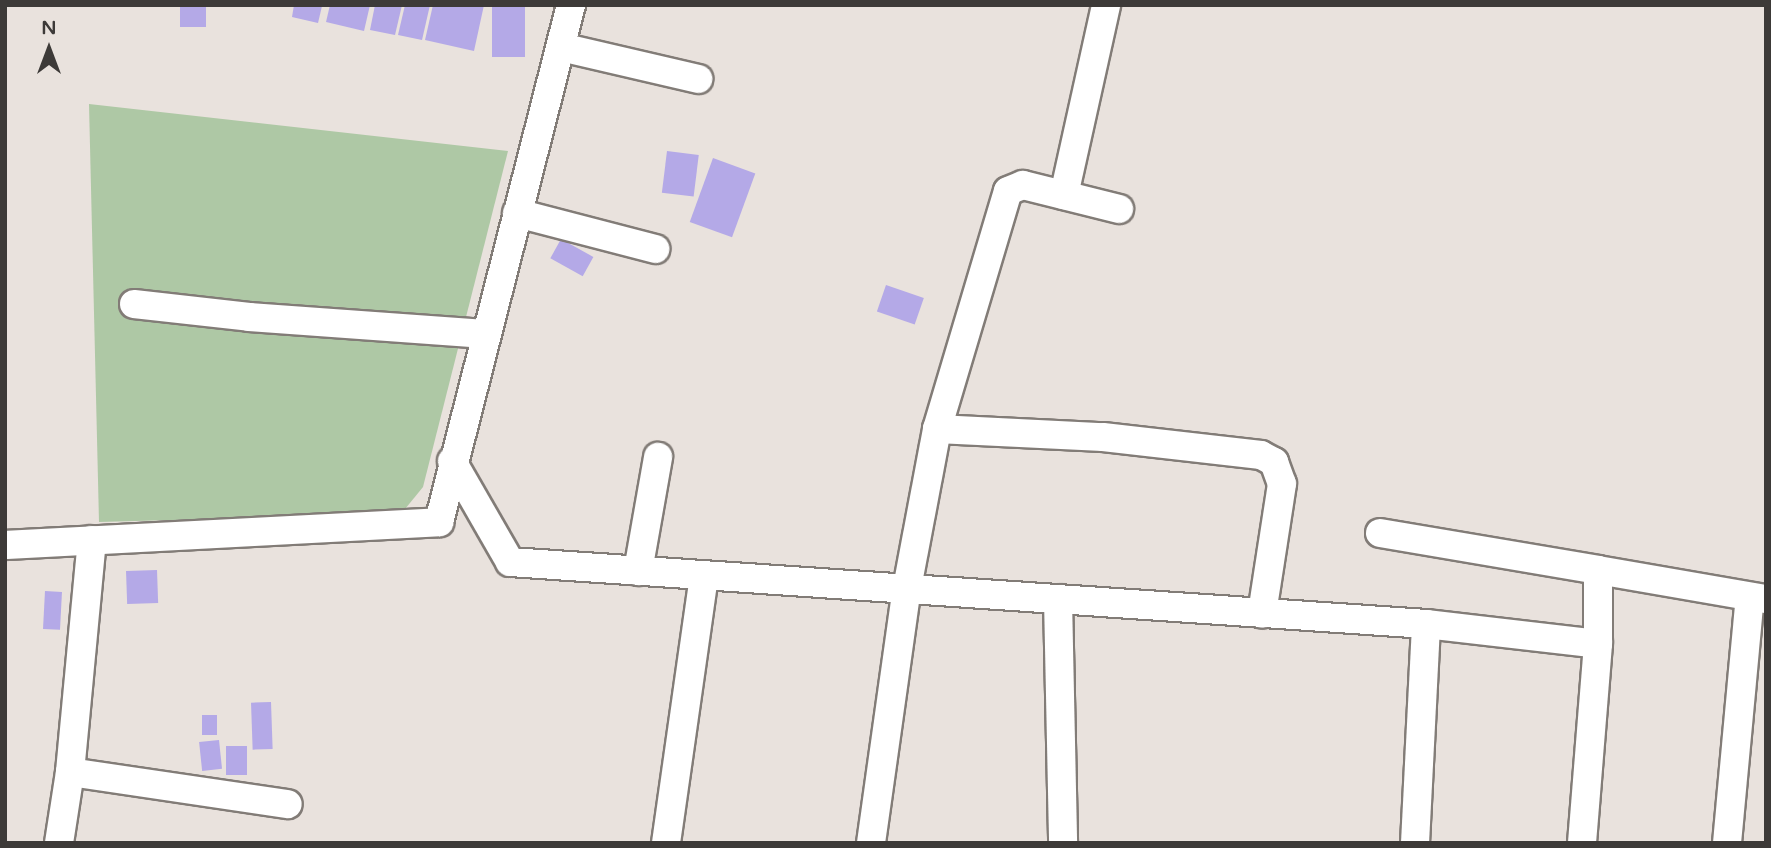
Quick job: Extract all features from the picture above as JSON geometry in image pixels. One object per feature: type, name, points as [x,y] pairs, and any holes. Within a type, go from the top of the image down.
[{"type":"street","points":[[5,545],[439,522],[452,461],[571,5]]},
{"type":"street","points":[[1064,195],[1106,5]]},
{"type":"street","points":[[561,47],[698,79]]},
{"type":"street","points":[[870,843],[907,588],[937,429],[1008,191],[1023,185],[1119,209]]},
{"type":"street","points":[[517,212],[655,249]]},
{"type":"street","points":[[134,304],[249,317],[485,334]]},
{"type":"street","points":[[937,429],[1102,437],[1261,455],[1273,462],[1282,484],[1262,613]]},
{"type":"street","points":[[638,571],[658,457]]},
{"type":"street","points":[[452,461],[510,562],[1426,624],[1598,644]]},
{"type":"street","points":[[1380,533],[1758,598],[1727,843]]},
{"type":"street","points":[[58,843],[70,772],[92,540]]},
{"type":"street","points":[[1581,843],[1598,644],[1598,570]]},
{"type":"street","points":[[666,843],[704,576]]},
{"type":"street","points":[[1058,599],[1063,843]]},
{"type":"street","points":[[1415,843],[1426,624]]},
{"type":"street","points":[[70,772],[288,804]]},
{"type":"green space","points":[[89,104],[508,151],[423,487],[401,514],[99,522]]},
{"type":"building","points":[[180,5],[206,5],[206,27],[180,27]]},
{"type":"building","points":[[294,5],[322,6],[318,23],[292,17]]},
{"type":"building","points":[[330,5],[370,5],[364,31],[326,22]]},
{"type":"building","points":[[375,5],[402,5],[395,35],[370,30]]},
{"type":"building","points":[[405,5],[430,5],[422,40],[398,35]]},
{"type":"building","points":[[433,5],[484,5],[474,51],[425,40]]},
{"type":"building","points":[[492,5],[525,5],[525,57],[492,57]]},
{"type":"building","points":[[667,151],[699,155],[694,197],[662,193]]},
{"type":"building","points":[[713,158],[755,173],[732,237],[690,222]]},
{"type":"building","points":[[561,239],[593,257],[583,276],[550,258]]},
{"type":"building","points":[[886,285],[924,298],[915,324],[877,311]]},
{"type":"building","points":[[157,570],[158,603],[127,604],[126,571]]},
{"type":"building","points":[[45,591],[62,592],[60,630],[43,629]]},
{"type":"building","points":[[271,702],[273,749],[253,750],[251,703]]},
{"type":"building","points":[[202,715],[217,715],[217,735],[202,735]]},
{"type":"building","points":[[219,740],[222,769],[202,771],[199,742]]},
{"type":"building","points":[[226,746],[247,746],[247,775],[226,775]]}]
